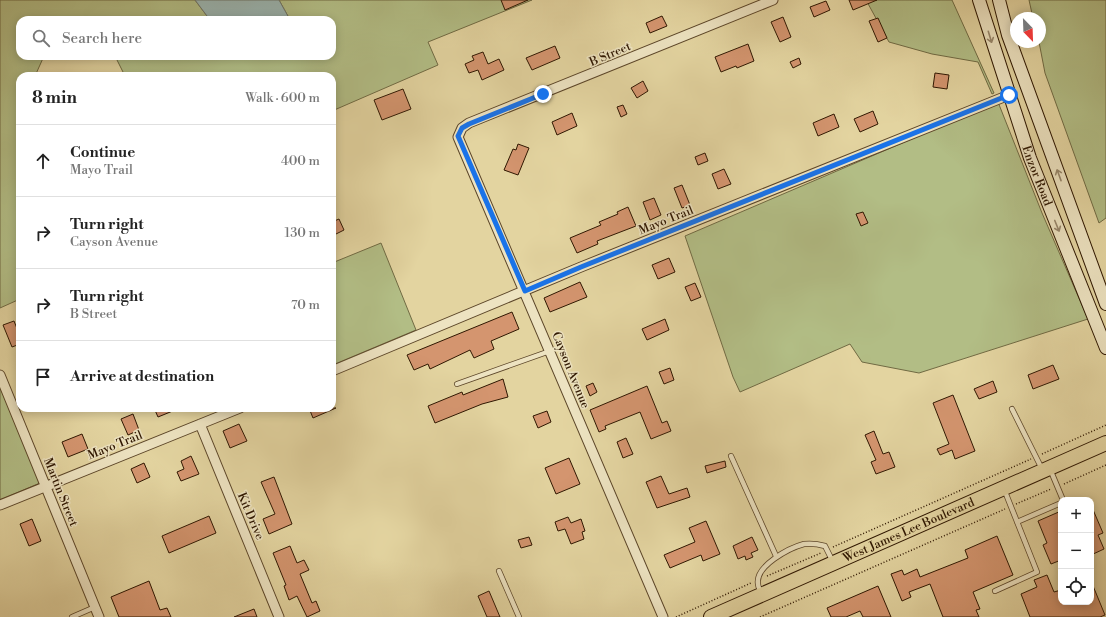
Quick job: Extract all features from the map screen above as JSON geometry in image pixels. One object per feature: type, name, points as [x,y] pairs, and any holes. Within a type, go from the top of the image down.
[{"type":"main road","name":"Enzor Road","points":[[979,0],[1030,158],[1106,348]]},
{"type":"main road","name":"Enzor Road","points":[[999,0],[1008,35],[1106,304]]},
{"type":"main road","name":"West James Lee Boulevard","points":[[711,617],[762,596],[1046,469],[1106,444]]},
{"type":"street","name":"B Street","points":[[459,133],[462,128],[469,124],[773,0]]},
{"type":"street","name":"Mayo Trail","points":[[336,369],[581,267],[1009,95]]},
{"type":"street","name":"Cayson Avenue","points":[[459,133],[459,140],[525,291],[663,617]]},
{"type":"street","name":"Martin Street","points":[[0,375],[99,617]]},
{"type":"street","name":"Mayo Trail","points":[[0,505],[230,412]]},
{"type":"street","name":"Kit Drive","points":[[200,424],[279,617]]},
{"type":"lane","points":[[457,384],[550,351]]},
{"type":"lane","points":[[1012,409],[1036,457],[1057,486],[1062,497]]},
{"type":"lane","points":[[731,456],[776,556]]},
{"type":"lane","points":[[995,591],[1037,572],[1003,488]]},
{"type":"lane","points":[[1017,522],[1058,504]]},
{"type":"lane","points":[[762,596],[757,584],[759,575],[776,556],[803,545],[815,543],[825,546],[833,564]]},
{"type":"lane","points":[[499,571],[519,617]]},
{"type":"lane","points":[[72,617],[95,607]]},
{"type":"path","points":[[676,617],[1106,425]]},
{"type":"path","points":[[760,617],[1106,465]]},
{"type":"green space","points":[[0,0],[195,0],[207,16],[16,16],[16,60],[42,60],[37,72],[16,72],[16,301],[0,308]]},
{"type":"green space","points":[[279,0],[532,0],[428,42],[438,65],[336,109],[336,72],[123,72],[117,60],[336,60],[336,16],[288,16]]},
{"type":"green space","points":[[866,0],[952,0],[994,93],[992,94],[978,62],[932,54],[889,42]]},
{"type":"green space","points":[[1029,0],[1106,0],[1106,218],[1099,223],[1045,73],[1040,48],[1046,48],[1046,12],[1032,12]]},
{"type":"green space","points":[[998,102],[1042,213],[1088,319],[919,373],[862,362],[850,344],[740,392],[733,377],[685,236]]},
{"type":"green space","points":[[381,243],[416,330],[336,364],[336,261]]},
{"type":"green space","points":[[0,387],[40,483],[0,500]]},
{"type":"water","points":[[195,0],[279,0],[288,16],[207,16]]},
{"type":"building","points":[[501,0],[528,0],[505,10]]},
{"type":"building","points":[[849,0],[877,0],[853,10]]},
{"type":"building","points":[[826,1],[830,10],[814,17],[810,7]]},
{"type":"building","points":[[662,16],[667,26],[650,33],[646,23]]},
{"type":"building","points":[[783,17],[791,37],[780,42],[771,22]]},
{"type":"building","points":[[878,18],[887,38],[878,42],[869,21]]},
{"type":"building","points":[[748,44],[754,61],[737,68],[736,66],[721,72],[715,57]]},
{"type":"building","points":[[555,46],[560,58],[532,70],[526,58]]},
{"type":"building","points":[[483,52],[488,64],[499,59],[504,70],[482,80],[478,70],[469,73],[465,64],[474,60],[472,56]]},
{"type":"building","points":[[799,58],[801,64],[793,68],[790,62]]},
{"type":"building","points":[[935,73],[949,75],[947,89],[933,87]]},
{"type":"building","points":[[643,81],[648,91],[637,98],[631,88]]},
{"type":"building","points":[[403,89],[411,109],[382,120],[374,100]]},
{"type":"building","points":[[623,105],[627,114],[621,117],[617,107]]},
{"type":"building","points":[[873,111],[878,124],[860,132],[854,119]]},
{"type":"building","points":[[572,113],[577,126],[557,135],[552,122]]},
{"type":"building","points":[[834,114],[839,127],[818,136],[813,123]]},
{"type":"building","points":[[518,144],[529,148],[518,175],[504,170],[513,149],[516,150]]},
{"type":"building","points":[[705,153],[708,161],[698,165],[695,157]]},
{"type":"building","points":[[724,169],[731,184],[718,189],[712,174]]},
{"type":"building","points":[[682,185],[690,205],[682,208],[674,188]]},
{"type":"building","points":[[654,198],[661,215],[650,220],[643,202]]},
{"type":"building","points":[[628,207],[636,226],[597,241],[598,244],[577,253],[570,238],[601,225],[599,222],[618,214],[617,212]]},
{"type":"building","points":[[863,212],[868,223],[861,226],[856,214]]},
{"type":"building","points":[[339,219],[344,230],[336,234],[336,220]]},
{"type":"building","points":[[669,258],[675,272],[658,279],[652,265]]},
{"type":"building","points":[[580,282],[587,297],[550,312],[544,298]]},
{"type":"building","points":[[695,283],[701,297],[691,301],[685,287]]},
{"type":"building","points":[[512,312],[519,329],[491,341],[494,349],[474,358],[470,350],[430,369],[428,364],[414,370],[407,355]]},
{"type":"building","points":[[665,319],[669,330],[647,340],[642,329]]},
{"type":"building","points":[[14,321],[16,326],[16,346],[12,347],[3,325]]},
{"type":"building","points":[[1053,365],[1059,379],[1033,389],[1028,375]]},
{"type":"building","points":[[670,368],[674,380],[664,384],[659,372]]},
{"type":"building","points":[[503,379],[508,397],[482,404],[435,423],[428,406],[462,392],[463,395]]},
{"type":"building","points":[[993,381],[997,392],[979,399],[974,389]]},
{"type":"building","points":[[593,383],[597,392],[590,396],[586,386]]},
{"type":"building","points":[[647,386],[662,423],[667,421],[671,431],[651,439],[640,412],[605,426],[606,429],[599,432],[590,410]]},
{"type":"building","points":[[953,395],[975,451],[955,459],[952,450],[940,455],[937,449],[949,444],[933,403]]},
{"type":"building","points":[[547,411],[551,422],[538,428],[533,416]]},
{"type":"building","points":[[156,412],[170,412],[158,417]]},
{"type":"building","points":[[311,412],[327,412],[313,418]]},
{"type":"building","points":[[133,414],[139,430],[128,435],[121,419]]},
{"type":"building","points":[[239,424],[247,441],[230,448],[223,431]]},
{"type":"building","points":[[874,431],[883,454],[889,452],[895,467],[876,474],[871,462],[876,460],[865,435]]},
{"type":"building","points":[[82,434],[88,449],[68,457],[62,442]]},
{"type":"building","points":[[626,438],[633,454],[623,458],[617,442]]},
{"type":"building","points":[[191,456],[199,474],[181,481],[177,472],[184,469],[181,461]]},
{"type":"building","points":[[569,458],[580,484],[556,494],[545,468]]},
{"type":"building","points":[[725,461],[726,467],[707,473],[705,466]]},
{"type":"building","points":[[144,463],[150,477],[137,483],[131,469]]},
{"type":"building","points":[[661,476],[669,494],[687,488],[690,497],[657,508],[646,482]]},
{"type":"building","points":[[274,477],[292,524],[269,534],[263,519],[275,514],[261,482]]},
{"type":"building","points":[[1058,512],[1058,561],[1051,564],[1043,545],[1047,543],[1038,521]]},
{"type":"building","points":[[1094,512],[1103,533],[1098,535],[1104,549],[1094,554]]},
{"type":"building","points":[[209,516],[216,533],[169,553],[162,536]]},
{"type":"building","points":[[568,517],[571,523],[581,519],[585,531],[582,532],[584,539],[571,544],[565,529],[558,531],[555,522]]},
{"type":"building","points":[[32,519],[41,541],[29,546],[20,524]]},
{"type":"building","points":[[706,521],[720,554],[703,561],[701,555],[670,568],[664,555],[695,542],[689,528]]},
{"type":"building","points":[[997,536],[1013,575],[973,592],[980,609],[976,610],[979,617],[943,617],[930,584],[909,592],[911,597],[902,601],[891,574],[902,570],[904,575],[917,569],[920,577],[968,558],[965,550]]},
{"type":"building","points":[[529,537],[532,545],[521,548],[518,540]]},
{"type":"building","points":[[752,537],[758,550],[751,553],[753,557],[746,560],[745,556],[738,559],[733,546]]},
{"type":"building","points":[[290,546],[297,563],[304,560],[309,570],[300,574],[312,603],[316,601],[320,611],[307,617],[297,596],[289,600],[284,586],[286,585],[273,553]]},
{"type":"building","points":[[1047,575],[1054,592],[1058,591],[1058,605],[1094,605],[1094,588],[1105,615],[1100,617],[1030,617],[1021,594],[1037,587],[1034,580]]},
{"type":"building","points":[[149,581],[160,610],[167,608],[171,617],[119,617],[111,597]]},
{"type":"building","points":[[878,586],[891,617],[863,617],[860,611],[846,617],[831,617],[827,608]]},
{"type":"building","points":[[489,591],[500,617],[487,617],[478,596]]},
{"type":"building","points":[[254,609],[257,617],[234,617]]},
{"type":"route","points":[[543,94],[469,124],[462,128],[458,136],[512,265],[525,291],[830,166],[889,144],[1009,95]]}]
